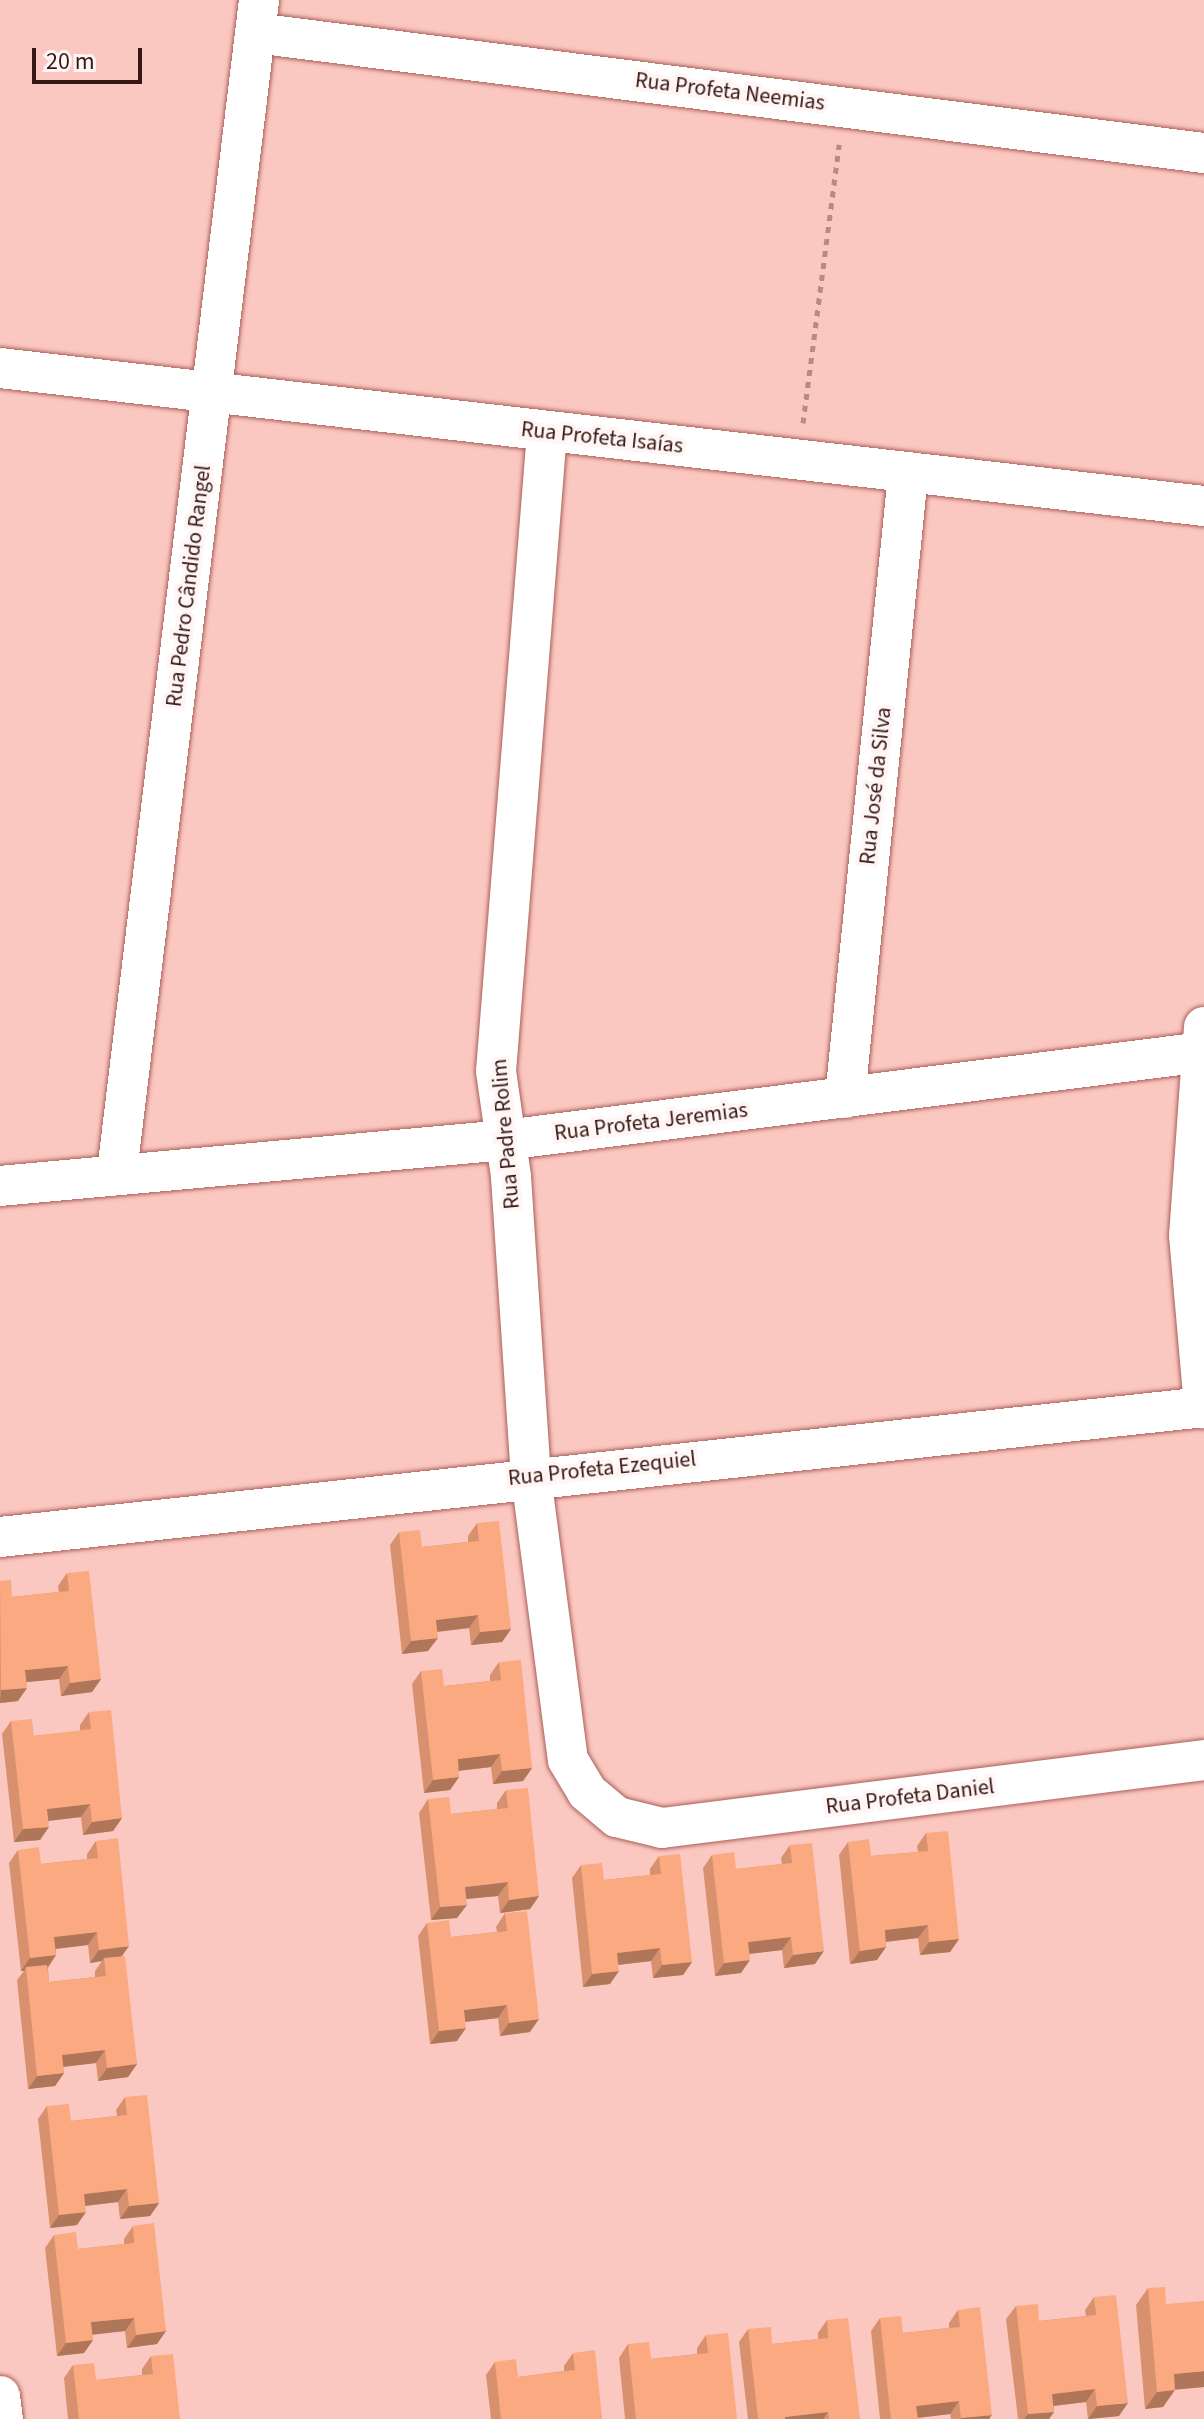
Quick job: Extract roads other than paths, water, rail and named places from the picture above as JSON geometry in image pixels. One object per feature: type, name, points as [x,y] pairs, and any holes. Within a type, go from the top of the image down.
[{"type":"street","name":"Rua Profeta Neemias","points":[[257,17],[843,106],[1204,153]]},
{"type":"street","name":"Rua Pedro Cândido Rangel","points":[[117,1172],[257,17]]},
{"type":"street","name":"Rua Profeta Isaías","points":[[0,368],[1204,506]]},
{"type":"street","name":"Rua Padre Rolim","points":[[547,432],[496,1071],[505,1140],[531,1476],[568,1760],[587,1792],[617,1817]]},
{"type":"street","name":"Rua José da Silva","points":[[845,1098],[908,474]]},
{"type":"street","name":"Rua Profeta Jeremias","points":[[0,1186],[117,1172],[505,1140],[845,1098],[1203,1044]]},
{"type":"street","points":[[1203,1044],[1189,1235],[1204,1407]]},
{"type":"street","name":"Rua Profeta Ezequiel","points":[[0,1537],[531,1476],[1204,1407]]},
{"type":"street","name":"Rua Profeta Daniel","points":[[617,1817],[662,1828],[1204,1760]]},
{"type":"street","points":[[0,2396],[3,2419]]}]
